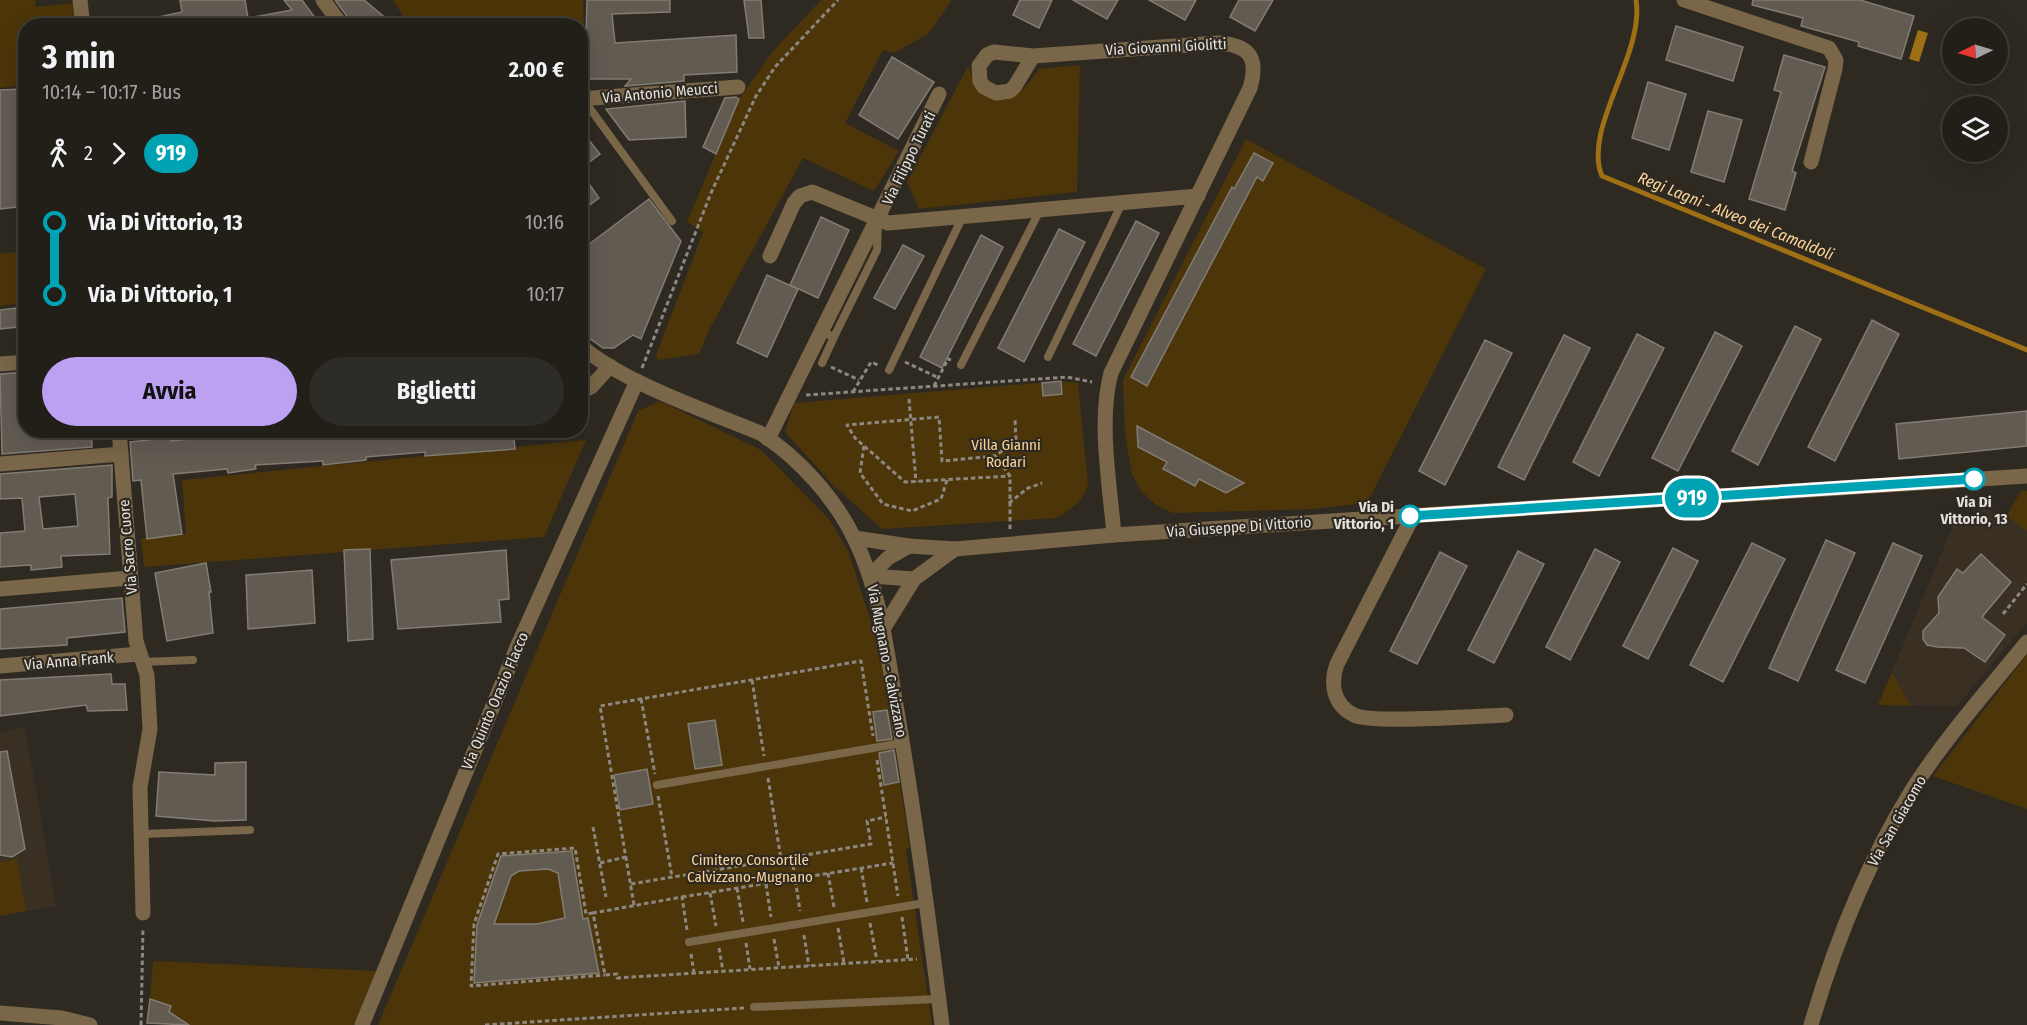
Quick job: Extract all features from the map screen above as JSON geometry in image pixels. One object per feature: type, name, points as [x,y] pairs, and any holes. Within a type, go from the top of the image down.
[{"type":"street","points":[[80,0],[82,18]]},
{"type":"street","points":[[323,0],[336,18]]},
{"type":"street","points":[[1684,0],[1829,48],[1834,54],[1835,69],[1811,162]]},
{"type":"street","name":"Via Giovanni Giolitti","points":[[1033,56],[1218,43],[1242,47],[1250,54],[1252,61],[1253,77],[1250,88],[1117,357],[1107,387],[1106,421],[1114,535]]},
{"type":"street","name":"Via Antonio Meucci","points":[[588,99],[738,87]]},
{"type":"street","name":"Via Filippo Turati","points":[[768,438],[828,334],[878,221],[939,94]]},
{"type":"street","points":[[770,256],[794,203],[804,193],[817,193],[878,221],[897,223],[1198,196]]},
{"type":"street","name":"Via Mugnano - Calvizzano","points":[[588,351],[637,381],[768,438],[784,450],[828,497],[855,538],[870,576],[883,629],[902,743],[942,1025]]},
{"type":"street","points":[[0,364],[18,363]]},
{"type":"street","points":[[588,388],[610,366]]},
{"type":"street","name":"Via Quinto Orazio Flacco","points":[[362,1025],[518,645],[637,381]]},
{"type":"street","name":"Via Sacro Cuore","points":[[120,438],[130,578],[141,658],[147,675],[150,729],[140,787],[143,834],[143,913]]},
{"type":"street","points":[[0,464],[121,454]]},
{"type":"street","name":"Via Giuseppe Di Vittorio","points":[[855,538],[909,546],[955,549],[1114,535],[2027,476]]},
{"type":"street","points":[[1413,516],[1336,664],[1332,676],[1333,688],[1338,701],[1346,710],[1367,719],[1506,715]]},
{"type":"street","points":[[870,576],[888,558],[909,546]]},
{"type":"street","points":[[883,629],[914,579],[955,549]]},
{"type":"street","points":[[870,576],[914,579]]},
{"type":"street","points":[[0,589],[130,578]]},
{"type":"street","name":"Via San Giacomo","points":[[1811,1025],[1849,914],[1871,864],[1893,824],[1940,750],[2027,642]]},
{"type":"street","name":"Via Anna Frank","points":[[0,666],[141,658]]},
{"type":"street","points":[[0,1013],[62,1018],[90,1025]]},
{"type":"lane","name":"Via Antonio Meucci","points":[[588,107],[672,221]]},
{"type":"lane","points":[[1048,357],[1122,202]]},
{"type":"lane","points":[[961,365],[1040,210]]},
{"type":"lane","points":[[889,370],[962,217]]},
{"type":"lane","name":"Via Filippo Turati","points":[[822,363],[828,334]]},
{"type":"lane","points":[[141,658],[193,660]]},
{"type":"lane","points":[[657,785],[902,743]]},
{"type":"lane","points":[[143,834],[250,830]]},
{"type":"lane","points":[[689,942],[925,903]]},
{"type":"lane","points":[[754,1007],[939,999]]},
{"type":"path","points":[[637,381],[711,193],[756,96],[775,68],[838,0]]},
{"type":"path","points":[[896,357],[939,378]]},
{"type":"path","points":[[934,386],[948,359],[961,365]]},
{"type":"path","points":[[853,392],[871,362],[889,370]]},
{"type":"path","points":[[822,363],[859,380]]},
{"type":"path","points":[[790,397],[1067,377],[1107,387]]},
{"type":"path","points":[[909,399],[916,482]]},
{"type":"path","points":[[1010,476],[905,482],[864,446],[847,425],[939,417],[942,461],[995,456],[1016,441],[1015,419]]},
{"type":"path","points":[[864,446],[860,473],[883,504],[912,511],[941,499],[947,480]]},
{"type":"path","points":[[995,456],[1010,476],[1011,543]]},
{"type":"path","points":[[1009,503],[1028,488],[1042,483]]},
{"type":"path","points":[[2003,614],[2027,584]]},
{"type":"path","points":[[600,706],[634,906]]},
{"type":"path","points":[[631,884],[871,844],[867,821],[886,818]]},
{"type":"path","points":[[593,827],[606,897]]},
{"type":"path","points":[[893,863],[586,914],[575,848],[498,854],[474,924],[471,986],[617,974],[617,978],[917,959]]},
{"type":"path","points":[[600,863],[626,857]]},
{"type":"path","points":[[792,857],[795,879]]},
{"type":"path","points":[[682,897],[694,973]]},
{"type":"path","points":[[141,1025],[143,913]]},
{"type":"path","points":[[593,913],[605,975]]},
{"type":"path","points":[[485,1025],[754,1007]]},
{"type":"shaded area","points":[[1918,30],[1928,33],[1919,62],[1909,59]]},
{"type":"shaded area","points":[[2021,491],[2027,491],[2027,623],[1957,706],[1878,705],[1959,511],[1974,519],[1981,507],[2006,516]]},
{"type":"shaded area","points":[[25,727],[56,906],[0,916],[0,732]]},
{"type":"green space","points":[[0,0],[35,0],[36,7],[74,3],[75,18],[18,18],[18,86],[0,88]]},
{"type":"green space","points":[[393,0],[583,0],[584,18],[405,18]]},
{"type":"green space","points":[[821,0],[952,0],[928,34],[894,53],[883,50],[845,123],[899,151],[874,191],[803,158],[708,332],[699,354],[657,360],[656,355],[703,232],[687,222],[739,99],[774,50]]},
{"type":"green space","points":[[1080,65],[1077,192],[919,209],[907,182],[968,66],[979,93],[999,99],[1014,96],[1021,91],[1039,69]]},
{"type":"green space","points":[[1246,139],[1486,269],[1367,503],[1314,509],[1173,513],[1156,505],[1141,491],[1132,475],[1125,433],[1123,380]]},
{"type":"green space","points":[[18,252],[18,304],[0,306],[0,254]]},
{"type":"green space","name":"Villa Gianni Rodari","points":[[1061,381],[1078,383],[1088,485],[1083,496],[1075,505],[1056,518],[882,529],[834,486],[785,432],[794,403]]},
{"type":"green space","name":"Cimitero Consortile Calvizzano-Mugnano","points":[[660,401],[761,450],[830,520],[849,553],[879,647],[910,848],[906,849],[932,1025],[378,1025],[638,411]]},
{"type":"green space","points":[[586,440],[544,537],[144,567],[141,538],[186,534],[182,480]]},
{"type":"green space","points":[[2021,491],[2027,491],[2027,531],[2006,516]]},
{"type":"green space","points":[[2027,655],[2027,809],[1933,776]]},
{"type":"green space","points":[[1892,672],[1911,706],[1878,705]]},
{"type":"green space","points":[[17,859],[26,911],[0,916],[0,862]]},
{"type":"green space","points":[[153,961],[376,971],[354,1025],[180,1025],[149,1011]]},
{"type":"building","points":[[180,0],[245,0],[248,18],[154,18],[182,12]]},
{"type":"building","points":[[284,0],[302,0],[315,18],[248,18],[292,10]]},
{"type":"building","points":[[335,0],[364,0],[385,18],[348,18]]},
{"type":"building","points":[[587,0],[670,0],[670,12],[612,14],[615,43],[736,35],[737,72],[684,75],[684,81],[625,86],[631,79],[588,79]]},
{"type":"building","points":[[744,0],[761,0],[764,38],[749,38]]},
{"type":"building","points":[[1020,0],[1052,0],[1039,28],[1013,15]]},
{"type":"building","points":[[1073,0],[1118,0],[1107,19]]},
{"type":"building","points":[[1149,0],[1196,0],[1185,20]]},
{"type":"building","points":[[1239,0],[1273,0],[1255,31],[1230,17]]},
{"type":"building","points":[[1753,0],[1860,0],[1914,16],[1901,59],[1858,46],[1859,42],[1801,26],[1803,18],[1752,5]]},
{"type":"building","points":[[1676,26],[1743,47],[1733,81],[1666,60]]},
{"type":"building","points":[[1784,55],[1825,67],[1792,171],[1796,173],[1785,210],[1749,199],[1781,92],[1774,90]]},
{"type":"building","points":[[892,57],[934,82],[898,139],[859,115]]},
{"type":"building","points":[[1648,82],[1686,94],[1669,150],[1632,138]]},
{"type":"building","points":[[18,89],[18,207],[0,209],[0,90]]},
{"type":"building","points":[[725,98],[739,99],[716,154],[703,147]]},
{"type":"building","points":[[685,101],[686,137],[629,140],[606,109]]},
{"type":"building","points":[[1708,111],[1742,120],[1724,182],[1691,172]]},
{"type":"building","points":[[588,139],[600,154],[588,163]]},
{"type":"building","points":[[1254,153],[1273,163],[1263,181],[1257,177],[1147,386],[1131,377],[1232,187],[1234,189]]},
{"type":"building","points":[[588,182],[599,198],[588,206]]},
{"type":"building","points":[[649,199],[681,241],[641,339],[633,335],[614,348],[603,348],[588,337],[588,245]]},
{"type":"building","points":[[821,217],[849,230],[818,298],[790,285]]},
{"type":"building","points":[[1136,221],[1159,233],[1096,356],[1073,344]]},
{"type":"building","points":[[1059,229],[1085,242],[1024,362],[998,348]]},
{"type":"building","points":[[981,235],[1003,247],[942,368],[920,357]]},
{"type":"building","points":[[903,245],[924,256],[895,309],[874,298]]},
{"type":"building","points":[[767,275],[798,289],[767,357],[737,343]]},
{"type":"building","points":[[16,308],[18,327],[0,329],[0,310]]},
{"type":"building","points":[[1872,320],[1899,334],[1835,461],[1808,447]]},
{"type":"building","points":[[1795,326],[1821,339],[1758,465],[1732,451]]},
{"type":"building","points":[[1715,332],[1742,346],[1678,471],[1652,458]]},
{"type":"building","points":[[1637,334],[1664,348],[1599,476],[1573,462]]},
{"type":"building","points":[[1564,335],[1590,348],[1524,480],[1498,467]]},
{"type":"building","points":[[1485,340],[1512,353],[1445,485],[1419,471]]},
{"type":"building","points":[[18,373],[18,438],[91,438],[92,447],[2,454],[0,374]]},
{"type":"building","points":[[1061,381],[1062,394],[1043,396],[1042,383]]},
{"type":"building","points":[[2027,411],[2027,446],[1899,459],[1896,424]]},
{"type":"building","points":[[1137,426],[1244,483],[1226,493],[1199,479],[1195,486],[1163,469],[1167,462],[1138,447]]},
{"type":"building","points":[[151,438],[171,438],[171,441],[202,438],[514,438],[515,449],[425,456],[425,452],[366,457],[366,460],[323,465],[323,461],[255,465],[256,469],[228,473],[227,469],[173,474],[182,534],[147,539],[141,480],[133,481],[130,442]]},
{"type":"building","points":[[112,465],[112,497],[108,498],[110,554],[61,556],[62,567],[31,570],[31,565],[0,567],[0,533],[25,531],[22,498],[0,499],[0,474]],"holes":[[[75,494],[78,526],[43,529],[39,497]]]},
{"type":"building","points":[[1826,540],[1855,553],[1798,681],[1769,668]]},
{"type":"building","points":[[1752,543],[1785,559],[1723,682],[1690,665]]},
{"type":"building","points":[[1893,543],[1922,556],[1865,683],[1836,670]]},
{"type":"building","points":[[1673,548],[1698,561],[1648,659],[1623,646]]},
{"type":"building","points":[[370,549],[373,639],[348,641],[344,550]]},
{"type":"building","points":[[1595,549],[1620,562],[1570,660],[1546,647]]},
{"type":"building","points":[[506,550],[509,599],[499,600],[501,622],[398,629],[391,560]]},
{"type":"building","points":[[1518,551],[1544,564],[1494,663],[1468,650]]},
{"type":"building","points":[[1440,552],[1467,566],[1417,664],[1390,651]]},
{"type":"building","points":[[1981,554],[2011,582],[1982,617],[2005,635],[1985,662],[1964,648],[1927,645],[1923,639],[1923,631],[1939,613],[1938,597],[1957,569],[1963,573]]},
{"type":"building","points":[[206,563],[211,592],[209,592],[213,633],[167,641],[155,573]]},
{"type":"building","points":[[312,570],[315,623],[248,629],[246,575]]},
{"type":"building","points":[[122,598],[125,632],[67,638],[67,645],[0,649],[0,609]]},
{"type":"building","points":[[111,674],[112,684],[125,684],[127,710],[88,711],[86,705],[0,716],[0,680]]},
{"type":"building","points":[[887,710],[892,739],[877,741],[873,712]]},
{"type":"building","points":[[715,720],[722,765],[695,769],[688,724]]},
{"type":"building","points":[[894,750],[899,782],[884,785],[879,753]]},
{"type":"building","points":[[7,751],[25,849],[12,857],[0,855],[0,752]]},
{"type":"building","points":[[246,762],[246,820],[215,821],[156,816],[159,772],[215,775],[215,763]]},
{"type":"building","points":[[647,769],[653,804],[620,810],[614,775]]},
{"type":"building","points":[[572,851],[583,919],[588,918],[599,973],[474,983],[477,925],[501,856]],"holes":[[[548,869],[558,873],[565,918],[537,924],[494,924],[511,876],[519,871]]]},
{"type":"building","points":[[150,999],[171,1006],[169,1012],[189,1025],[147,1023]]},
{"type":"waterway","name":"Regi Lagni - Alveo dei Camaldoli","points":[[1636,0],[1636,21],[1632,44],[1600,136],[1598,157],[1602,176],[2027,350]]},
{"type":"bus line","name":"919","points":[[1410,516],[1974,479]]},
{"type":"place","name":"Via Di Vittorio, 13","points":[[1974,479]]},
{"type":"place","name":"Via Di Vittorio, 1","points":[[1410,516]]}]
